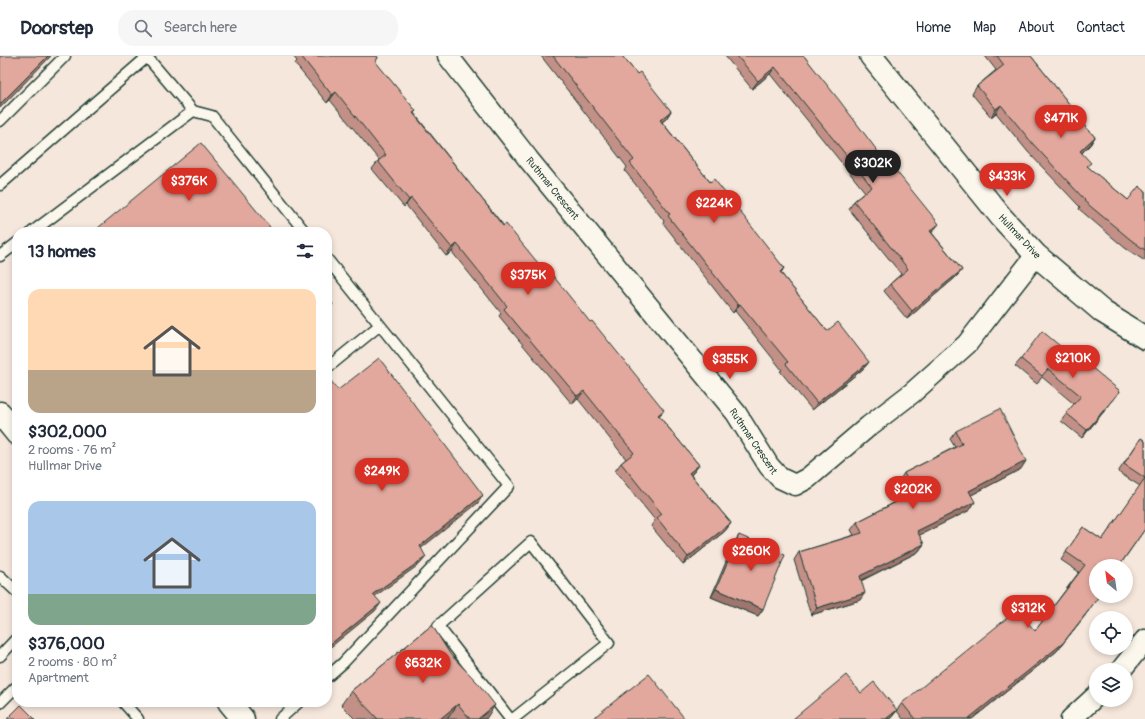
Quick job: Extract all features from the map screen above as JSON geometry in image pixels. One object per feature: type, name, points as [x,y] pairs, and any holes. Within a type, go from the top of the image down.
[{"type":"street","name":"Ruthmar Crescent","points":[[448,56],[534,166],[736,413],[769,466],[780,478],[795,485],[808,478],[869,426],[912,393],[966,344],[1036,256]]},
{"type":"street","name":"Hullmar Drive","points":[[871,56],[1002,218],[1036,256],[1103,312],[1145,338]]},
{"type":"street","points":[[0,413],[12,428]]},
{"type":"street","points":[[1127,663],[1145,640]]},
{"type":"street","points":[[1071,719],[1089,702]]},
{"type":"street","points":[[233,707],[243,719]]},
{"type":"lane","points":[[0,121],[65,56]]},
{"type":"lane","points":[[0,184],[147,57],[193,111],[212,116],[301,227]]},
{"type":"lane","points":[[39,227],[193,111]]},
{"type":"lane","points":[[0,256],[12,247]]},
{"type":"lane","points":[[332,265],[509,486],[343,663],[332,673]]},
{"type":"lane","points":[[332,364],[380,326]]},
{"type":"lane","points":[[531,542],[609,643],[511,719],[438,626],[531,542]]},
{"type":"lane","points":[[0,576],[12,587]]},
{"type":"lane","points":[[0,656],[12,643]]},
{"type":"lane","points":[[0,703],[12,691]]},
{"type":"lane","points":[[127,707],[138,719]]},
{"type":"lane","points":[[280,719],[293,707]]},
{"type":"building","points":[[0,56],[48,56],[0,104]]},
{"type":"building","points":[[301,56],[377,56],[378,58],[375,61],[416,111],[413,113],[503,226],[506,224],[547,274],[550,272],[664,410],[658,415],[699,465],[689,473],[731,523],[688,557],[657,518],[662,514],[621,463],[634,453],[584,391],[577,396],[504,309],[507,306],[457,244],[452,248],[411,198],[409,200],[378,161],[386,155],[336,92],[332,95]]},
{"type":"building","points":[[553,56],[622,56],[637,74],[640,72],[671,111],[660,120],[710,182],[714,179],[745,218],[784,268],[780,272],[827,331],[838,322],[869,362],[817,403],[786,364],[788,362],[740,304],[738,305],[668,216],[670,214],[630,163],[634,160]]},
{"type":"building","points":[[737,56],[804,56],[882,157],[884,156],[939,224],[930,231],[962,270],[912,311],[890,284],[908,269],[854,201],[872,187],[775,67],[758,81]]},
{"type":"building","points":[[997,56],[1031,56],[1078,115],[1076,117],[1095,137],[1080,151],[1091,163],[1087,166],[1128,200],[1139,186],[1145,191],[1145,250],[1084,201],[1085,200],[1033,144],[1001,105],[996,109],[977,86],[1004,65]]},
{"type":"building","points":[[201,143],[270,227],[99,227]]},
{"type":"building","points":[[1042,331],[1083,365],[1085,362],[1120,391],[1087,430],[1066,413],[1081,396],[1048,369],[1042,376],[1021,359]]},
{"type":"building","points":[[379,358],[483,495],[420,546],[426,557],[373,594],[381,603],[332,643],[332,382],[338,390]]},
{"type":"building","points":[[1000,409],[1026,461],[969,491],[975,502],[917,531],[924,544],[860,576],[865,593],[817,608],[799,552],[862,533],[857,522],[914,493],[904,473],[962,444],[956,431]]},
{"type":"building","points":[[1141,438],[1145,441],[1145,478],[1124,464]]},
{"type":"building","points":[[1145,478],[1145,529],[1124,559],[1089,559],[1089,603],[1094,603],[1063,643],[968,719],[915,719],[902,703],[1017,610],[1035,631],[1085,565],[1066,552],[1083,527],[1102,540]]},
{"type":"building","points":[[739,535],[785,555],[763,609],[716,589]]},
{"type":"building","points":[[432,625],[450,654],[477,682],[495,705],[478,719],[470,719],[458,704],[440,719],[378,719],[351,691]]},
{"type":"building","points":[[649,674],[685,719],[592,719]]},
{"type":"building","points":[[846,675],[861,693],[874,682],[897,710],[886,719],[793,719]]},
{"type":"building","points":[[19,707],[23,707],[35,719],[7,719]]}]
